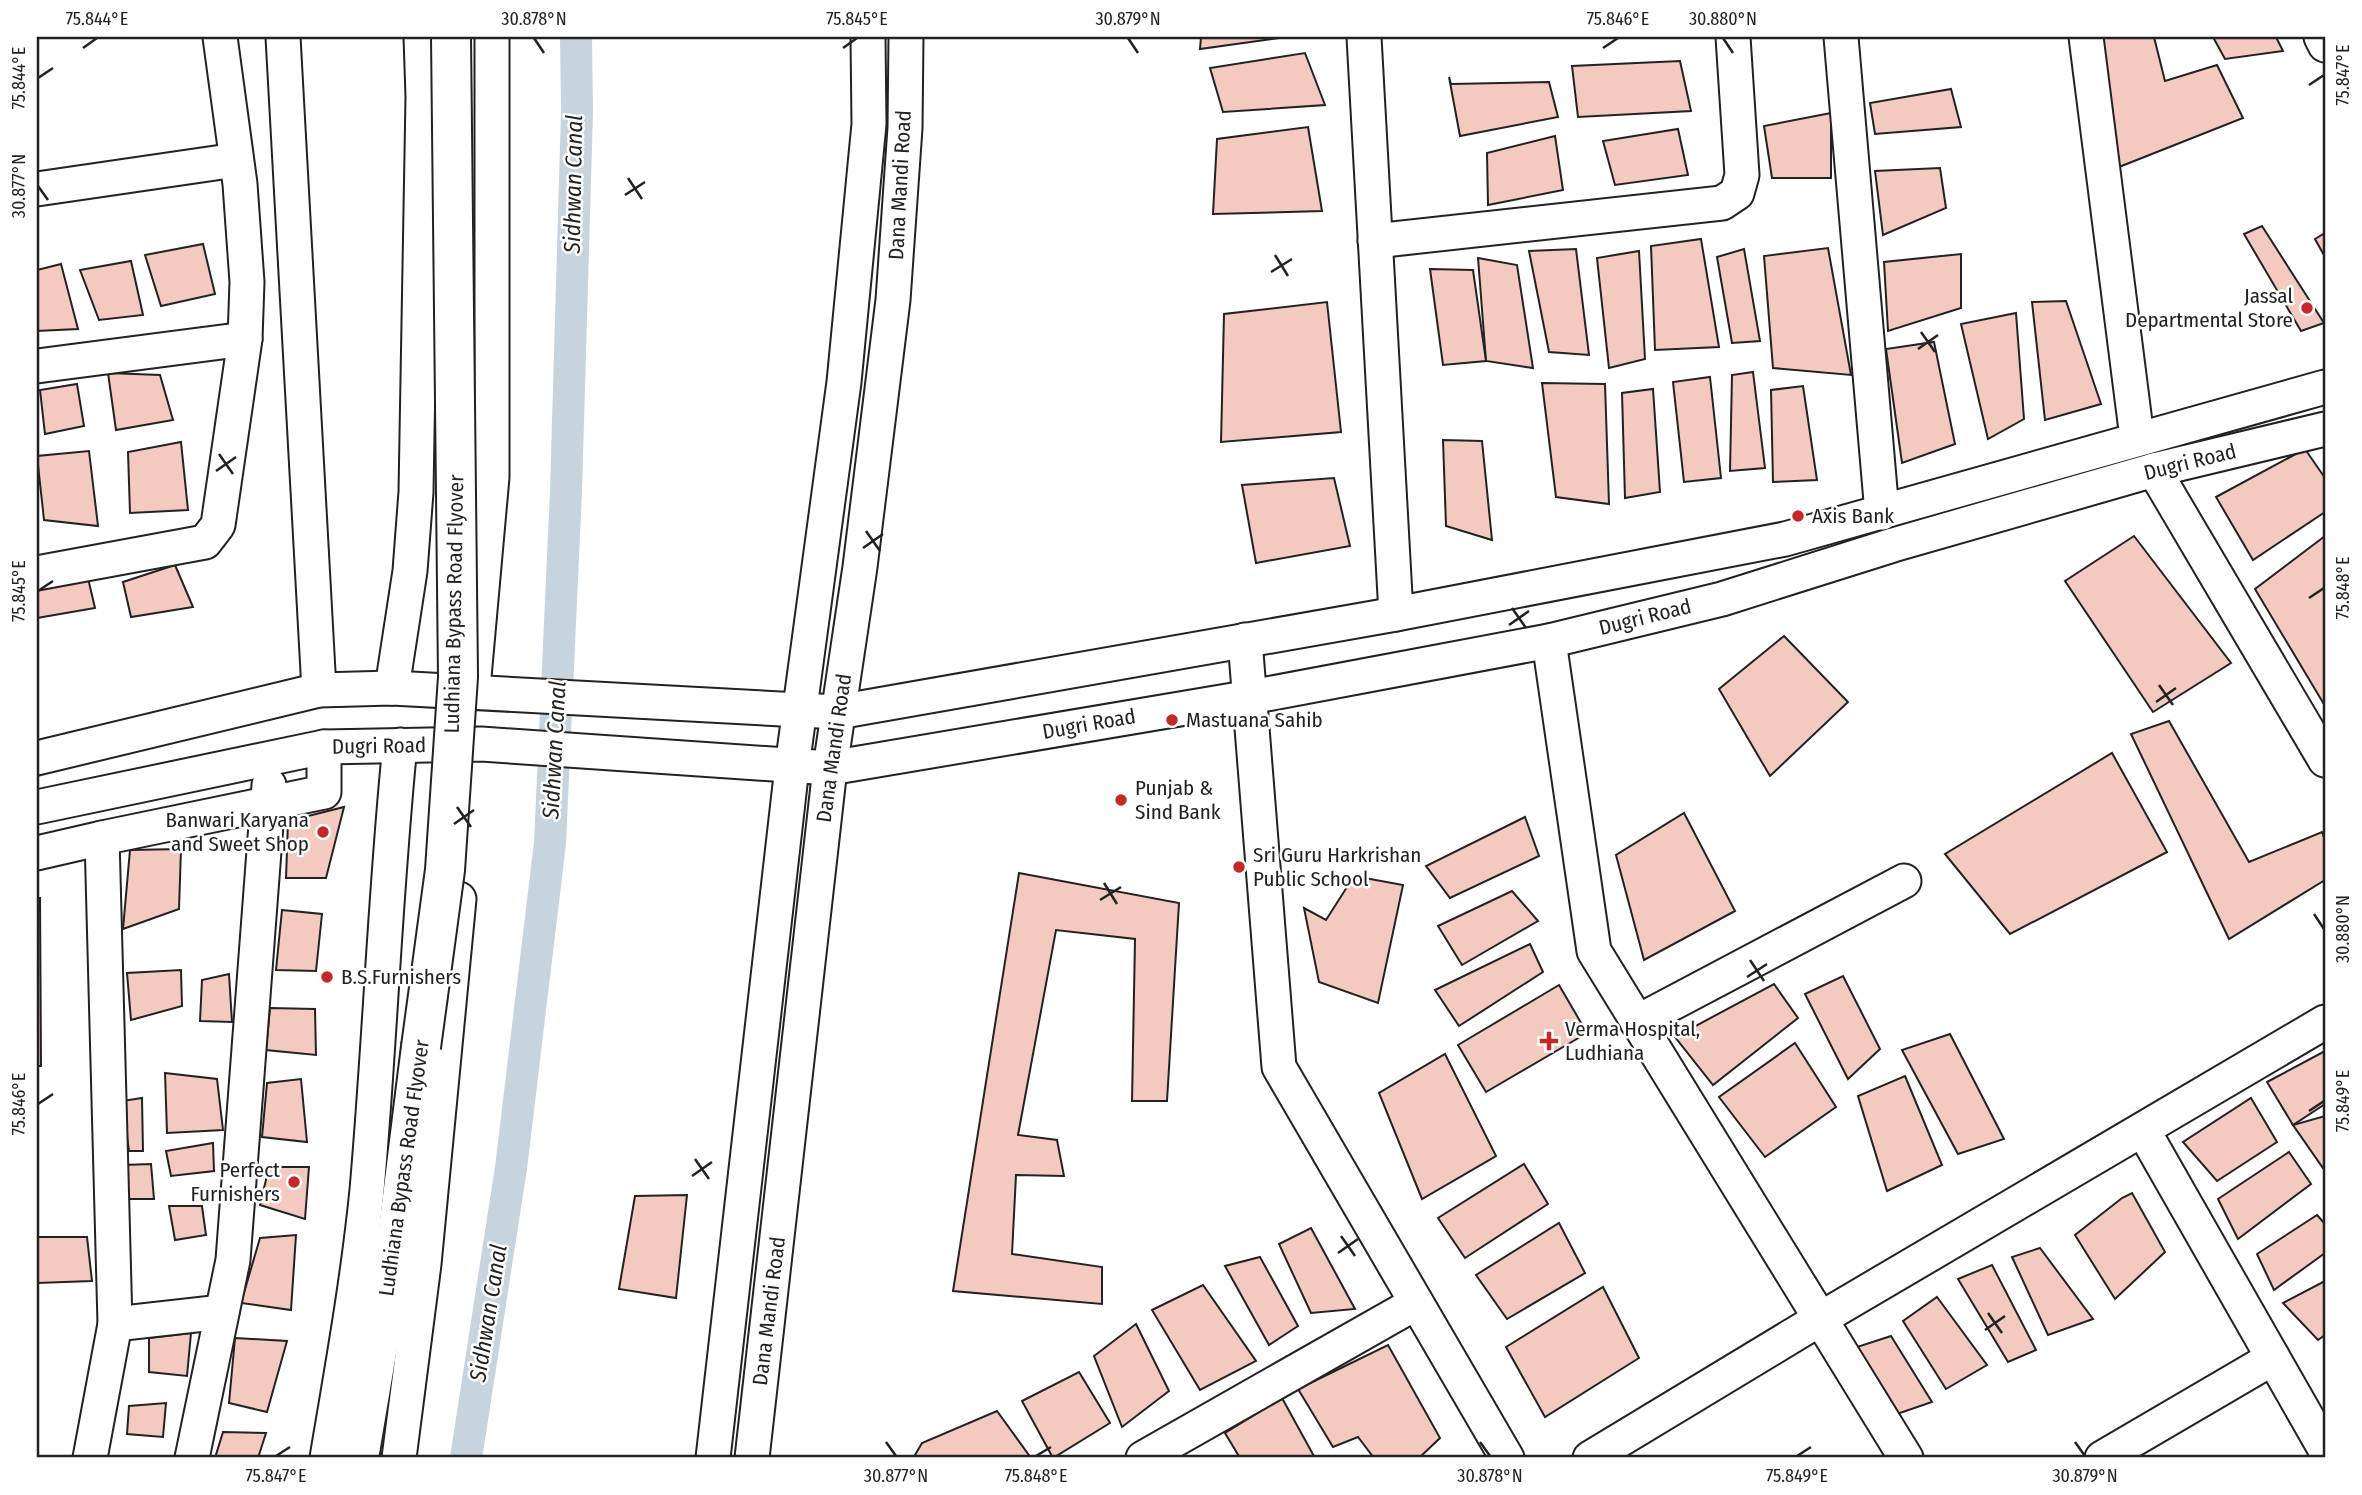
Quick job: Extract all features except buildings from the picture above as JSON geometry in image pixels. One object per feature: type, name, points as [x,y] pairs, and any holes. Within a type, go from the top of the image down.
[{"type":"highway","name":"Ludhiana Bypass Road Flyover","points":[[359,1458],[398,1229],[445,870],[458,677],[451,37]]},
{"type":"street","points":[[37,573],[205,542],[213,533],[221,511],[245,339],[247,282],[236,160],[220,37]]},
{"type":"street","points":[[283,37],[319,690]]},
{"type":"street","points":[[392,688],[410,571],[416,492],[423,97],[421,37]]},
{"type":"street","points":[[399,1458],[426,1250],[475,745],[492,477],[492,37]]},
{"type":"street","points":[[713,1458],[792,766],[845,368],[869,124],[868,37]]},
{"type":"street","name":"Dana Mandi Road","points":[[752,1458],[830,768],[860,567],[893,300],[905,128],[906,37]]},
{"type":"street","points":[[1364,37],[1396,614]]},
{"type":"street","points":[[1375,241],[1722,203],[1737,193],[1742,175],[1733,37]]},
{"type":"street","points":[[1841,37],[1882,513]]},
{"type":"street","points":[[2086,37],[2137,439]]},
{"type":"street","points":[[2321,37],[2325,45]]},
{"type":"street","points":[[37,189],[236,160]]},
{"type":"street","points":[[37,366],[245,339]]},
{"type":"street","name":"Dugri Road","points":[[37,758],[319,690],[392,688],[838,712],[1396,614],[1785,539],[2325,387]]},
{"type":"street","name":"Dugri Road","points":[[37,807],[324,747],[475,745],[830,768],[1251,696],[1549,641],[1722,599],[1893,545],[2154,470],[2325,429]]},
{"type":"street","points":[[2154,470],[2325,760]]},
{"type":"street","points":[[1245,640],[1279,1067],[1507,1458]]},
{"type":"street","points":[[1549,641],[1594,951],[1906,1458]]},
{"type":"street","points":[[327,1458],[349,1331],[366,1191],[400,745]]},
{"type":"street","points":[[37,853],[324,792],[324,747]]},
{"type":"street","points":[[192,1458],[233,1260],[271,758]]},
{"type":"street","points":[[90,1458],[115,1324],[102,838]]},
{"type":"street","points":[[1637,1022],[1904,881]]},
{"type":"street","points":[[1590,1458],[1820,1319],[2325,1022]]},
{"type":"street","points":[[2143,1130],[2325,1449]]},
{"type":"street","points":[[1143,1458],[1416,1303]]},
{"type":"street","points":[[115,1324],[222,1312]]},
{"type":"street","points":[[2102,1458],[2273,1357]]},
{"type":"waterway","name":"Sidhwan Canal","points":[[466,1458],[511,1168],[550,843],[566,491],[577,112],[576,37]]},
{"type":"place","name":"Jassal Departmental Store","points":[[2307,308]]},
{"type":"place","name":"Axis Bank","points":[[1798,516]]},
{"type":"place","name":"Mastuana Sahib","points":[[1172,720]]},
{"type":"place","name":"Punjab & Sind Bank","points":[[1121,800]]},
{"type":"place","name":"Banwari Karyana and Sweet Shop","points":[[323,832]]},
{"type":"place","name":"Sri Guru Harkrishan Public School","points":[[1239,867]]},
{"type":"place","name":"B.S.Furnishers","points":[[327,977]]},
{"type":"place","name":"Verma Hospital, Ludhiana","points":[[1549,1041]]},
{"type":"place","name":"Perfect Furnishers","points":[[294,1182]]}]
